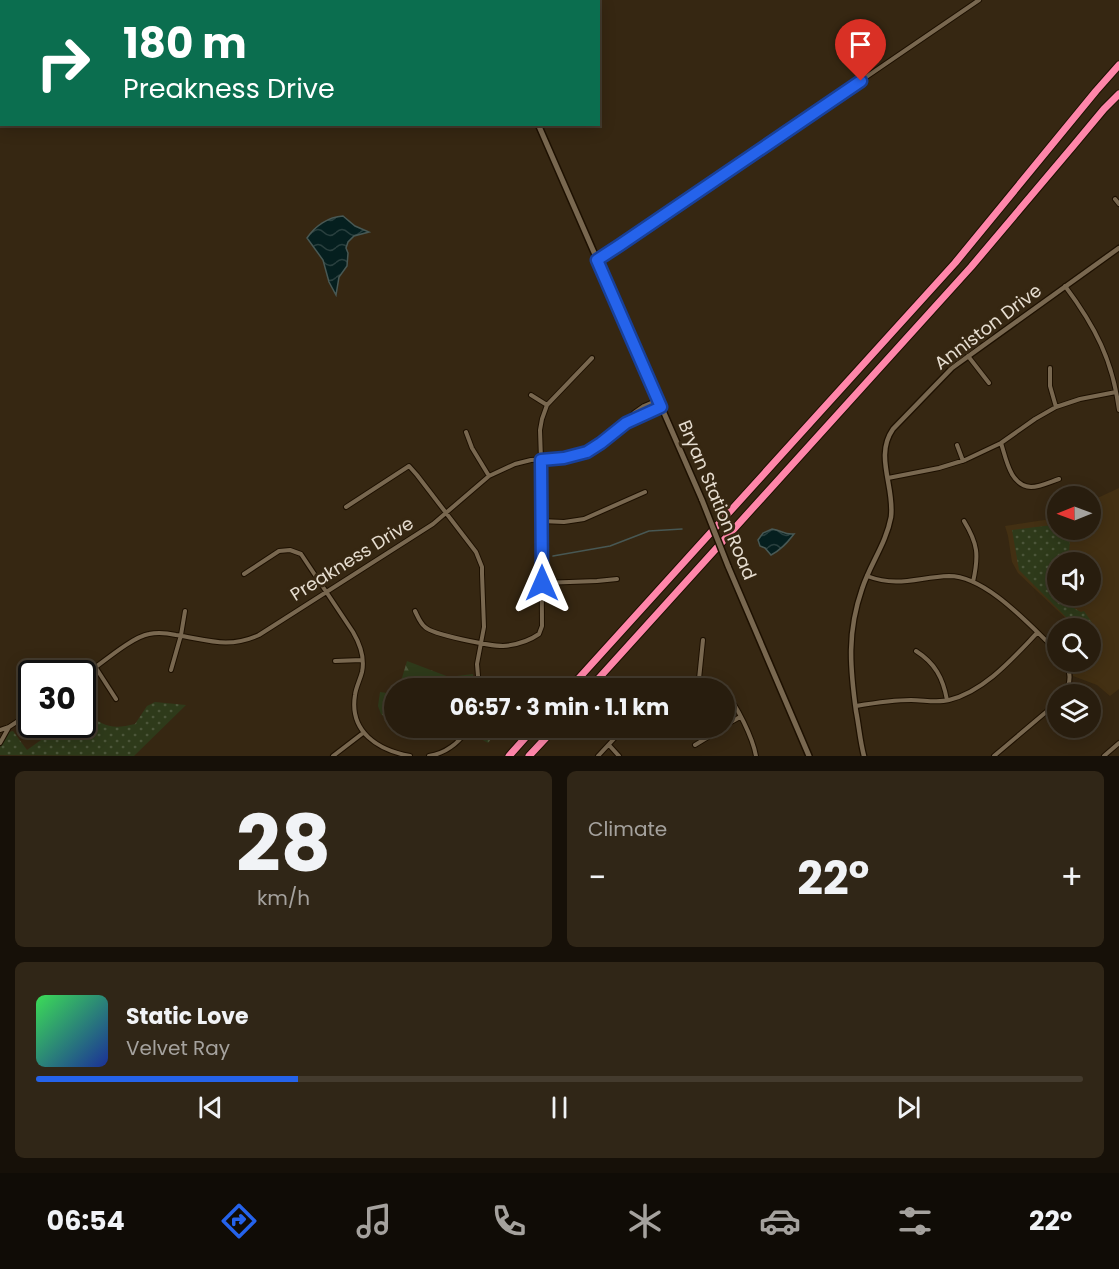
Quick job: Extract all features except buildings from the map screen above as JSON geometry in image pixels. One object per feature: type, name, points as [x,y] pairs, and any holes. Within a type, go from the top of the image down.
[{"type":"highway","points":[[579,678],[948,271],[1119,65]]},
{"type":"highway","points":[[599,678],[971,267],[1119,94]]},
{"type":"highway","points":[[509,756],[525,738]]},
{"type":"highway","points":[[529,756],[546,738]]},
{"type":"main road","name":"Bryan Station Road","points":[[539,126],[702,500],[809,756]]},
{"type":"street","points":[[597,260],[979,0]]},
{"type":"street","points":[[1115,199],[1119,204]]},
{"type":"street","name":"Anniston Drive","points":[[864,756],[850,668],[851,642],[856,608],[888,527],[891,508],[884,450],[888,436],[938,381],[968,356],[1118,250]]},
{"type":"street","points":[[1065,286],[1097,335],[1110,366],[1119,410]]},
{"type":"street","points":[[968,356],[989,383]]},
{"type":"street","points":[[416,611],[423,626],[430,631],[497,646],[523,642],[539,634],[542,626],[540,430],[542,418],[547,405],[592,358]]},
{"type":"street","points":[[1050,368],[1050,386],[1056,407]]},
{"type":"street","points":[[888,478],[963,461],[1000,443],[1056,407],[1080,399],[1116,392]]},
{"type":"street","points":[[531,395],[547,405]]},
{"type":"street","name":"Preakness Drive","points":[[96,668],[135,639],[145,635],[160,632],[226,643],[238,642],[259,635],[433,524],[489,476],[515,464],[531,460],[564,458],[587,452],[626,423],[634,413],[658,400]]},
{"type":"street","name":"Preakness Drive","points":[[626,423],[661,407]]},
{"type":"street","points":[[466,432],[472,448],[489,476]]},
{"type":"street","points":[[1000,443],[1012,475],[1020,484],[1032,487],[1059,479]]},
{"type":"street","points":[[957,445],[963,461]]},
{"type":"street","points":[[346,507],[409,466],[446,512],[476,552],[482,567],[484,627],[477,664],[478,678]]},
{"type":"street","points":[[541,521],[564,522],[584,519],[645,492]]},
{"type":"street","points":[[964,521],[974,538],[977,551],[973,582]]},
{"type":"street","points":[[244,574],[279,551],[290,550],[301,554],[360,646],[362,669],[354,702],[363,733],[377,745],[410,756]]},
{"type":"street","points":[[867,576],[893,582],[952,576],[973,582],[995,594],[1047,642]]},
{"type":"street","points":[[542,583],[617,579]]},
{"type":"street","points":[[171,669],[185,611]]},
{"type":"street","points":[[856,706],[894,701],[947,700],[964,694],[992,677],[1037,633]]},
{"type":"street","points":[[699,678],[703,640]]},
{"type":"street","points":[[916,651],[927,658],[937,669],[942,678],[947,700]]},
{"type":"street","points":[[335,661],[362,660]]},
{"type":"street","points":[[96,668],[116,699]]},
{"type":"street","points":[[735,706],[754,745],[756,756]]},
{"type":"street","points":[[994,756],[1047,711]]},
{"type":"street","points":[[735,720],[740,717]]},
{"type":"street","points":[[0,730],[18,721]]},
{"type":"street","points":[[0,743],[9,727]]},
{"type":"street","points":[[333,756],[363,733]]},
{"type":"street","points":[[429,756],[450,748],[462,738]]},
{"type":"street","points":[[598,756],[615,738]]},
{"type":"street","points":[[695,745],[706,738]]},
{"type":"street","points":[[1104,756],[1119,743]]},
{"type":"street","points":[[609,745],[619,756]]},
{"type":"shaded area","points":[[1119,488],[1119,689],[1110,696],[1101,688],[1101,684],[1094,684],[1073,676],[1072,672],[1101,672],[1101,618],[1065,618],[1053,606],[1101,606],[1101,552],[1047,552],[1047,600],[1018,573],[1012,562],[1005,526],[1047,520],[1047,540],[1101,540],[1101,496]]},
{"type":"green space","points":[[1047,526],[1047,540],[1070,540],[1069,552],[1047,552],[1047,598],[1019,570],[1012,530]]},
{"type":"green space","points":[[1055,606],[1072,606],[1081,612],[1084,611],[1089,618],[1067,618]]},
{"type":"green space","points":[[407,661],[449,677],[473,674],[473,678],[402,678]]},
{"type":"green space","points":[[380,692],[384,693],[384,717],[378,706]]},
{"type":"green space","points":[[155,702],[186,705],[134,756],[0,755],[0,747],[9,732],[13,731],[27,750],[44,738],[96,738],[96,719],[109,726],[135,724],[147,706]]},
{"type":"green space","points":[[479,738],[492,738],[488,743]]},
{"type":"water","points":[[343,216],[355,226],[369,232],[354,236],[348,242],[347,266],[339,277],[336,295],[329,282],[323,260],[307,238],[322,223]]},
{"type":"water","points":[[772,529],[794,534],[784,546],[771,555],[760,546],[758,540],[763,533]]},
{"type":"waterway","points":[[553,556],[610,546],[649,531],[682,529]]},
{"type":"route","points":[[542,583],[541,460],[564,458],[587,452],[626,423],[661,407],[597,260],[861,81]]}]
